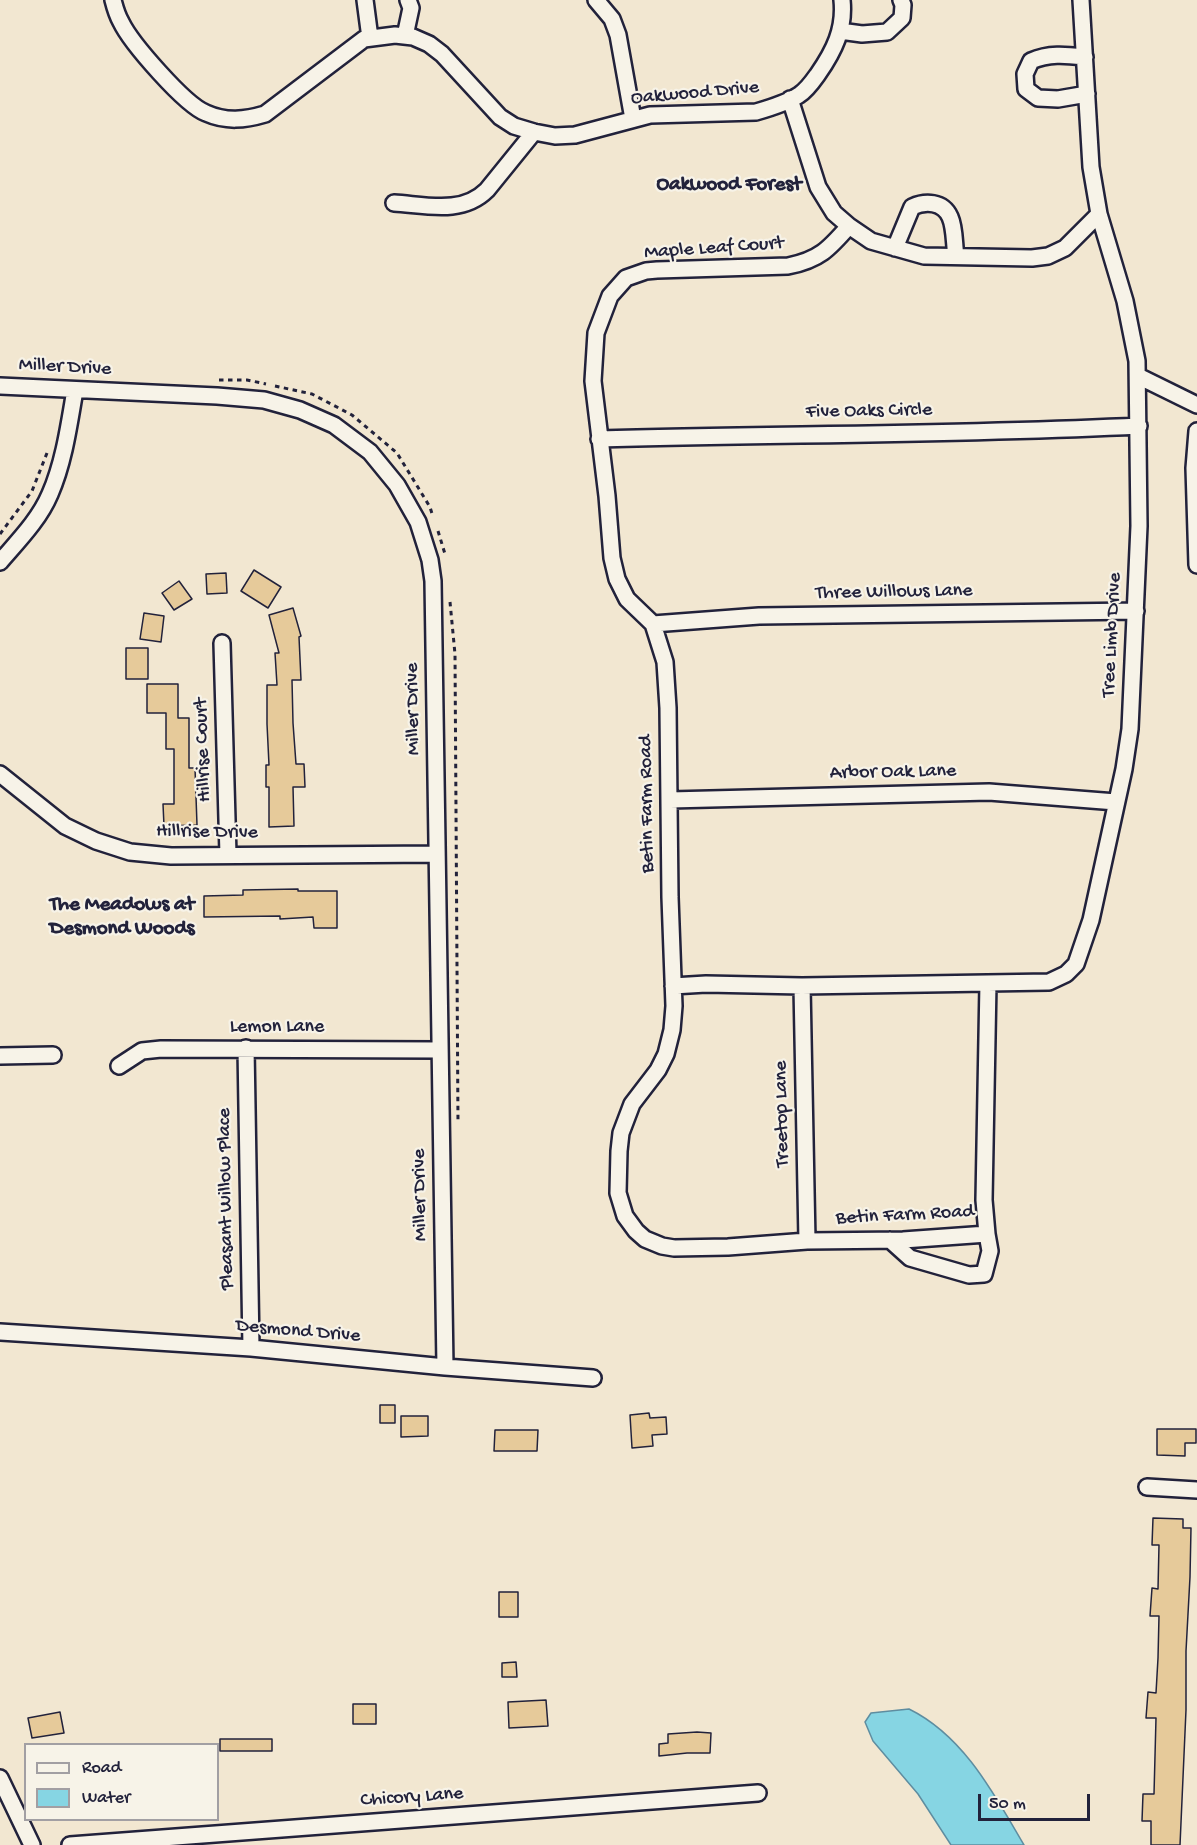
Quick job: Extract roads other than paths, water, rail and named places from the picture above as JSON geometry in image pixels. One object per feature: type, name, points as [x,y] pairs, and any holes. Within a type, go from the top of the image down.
[{"type":"street","name":"Oakwood Drive","points":[[113,0],[121,23],[183,98],[194,107],[222,118],[249,119],[265,114],[364,39],[395,35],[413,37],[429,44],[442,54],[500,117],[514,126],[555,136],[576,135],[650,115],[756,112],[769,109],[800,95],[813,81],[831,54],[843,20],[842,0]]},
{"type":"street","points":[[365,0],[370,38]]},
{"type":"street","points":[[405,36],[411,8],[408,0]]},
{"type":"street","points":[[596,0],[612,19],[618,36],[633,119]]},
{"type":"street","points":[[840,31],[862,34],[887,32],[902,18],[901,0]]},
{"type":"street","points":[[790,99],[819,187],[834,213],[871,241],[924,256],[1032,258],[1048,256],[1065,248],[1100,214],[1091,167],[1081,0]]},
{"type":"street","points":[[1085,57],[1062,54],[1043,55],[1031,60],[1025,74],[1026,88],[1038,98],[1058,99],[1087,94]]},
{"type":"street","points":[[394,203],[453,207],[470,203],[487,190],[534,132]]},
{"type":"street","points":[[895,248],[912,207],[920,203],[932,203],[943,208],[950,217],[956,256]]},
{"type":"street","name":"Tree Limb Drive","points":[[988,983],[1048,982],[1065,974],[1076,964],[1090,920],[1130,729],[1139,526],[1138,375],[1125,301],[1100,214]]},
{"type":"street","name":"Maple Leaf Court","points":[[653,624],[627,599],[617,579],[612,558],[607,496],[592,381],[596,333],[610,296],[626,278],[646,272],[799,264],[829,249],[849,226]]},
{"type":"street","points":[[1138,375],[1197,405]]},
{"type":"street","name":"Miller Drive","points":[[0,386],[217,396],[264,400],[300,410],[334,425],[370,452],[397,485],[418,522],[430,560],[433,581],[445,1367]]},
{"type":"street","points":[[0,562],[29,528],[49,496],[59,467],[75,390]]},
{"type":"street","name":"Five Oaks Circle","points":[[599,439],[1036,431],[1138,426]]},
{"type":"street","points":[[1197,431],[1194,468],[1197,565]]},
{"type":"street","name":"Three Willows Lane","points":[[653,624],[759,616],[1136,611]]},
{"type":"street","name":"Betin Farm Road","points":[[653,624],[665,662],[670,800],[672,1030],[666,1054],[658,1070],[632,1104],[621,1132],[618,1193],[625,1216],[636,1231],[645,1239],[674,1248],[987,1234],[984,1200],[988,983]]},
{"type":"street","name":"Hillrise Court","points":[[222,643],[228,855]]},
{"type":"street","name":"Hillrise Drive","points":[[0,774],[65,826],[96,841],[130,852],[171,856],[437,854]]},
{"type":"street","name":"Arbor Oak Lane","points":[[670,800],[989,792],[1116,802]]},
{"type":"street","points":[[673,986],[988,983]]},
{"type":"street","name":"Treetop Lane","points":[[802,986],[807,1241]]},
{"type":"street","name":"Pleasant Willow Place","points":[[246,1048],[251,1348]]},
{"type":"street","name":"Lemon Lane","points":[[119,1066],[142,1051],[161,1049],[440,1050]]},
{"type":"street","points":[[0,1056],[53,1055]]},
{"type":"street","points":[[890,1240],[910,1258],[969,1275],[984,1274],[990,1251],[987,1234]]},
{"type":"street","name":"Desmond Drive","points":[[0,1332],[251,1348],[445,1367],[593,1378]]},
{"type":"street","points":[[1147,1487],[1197,1490]]},
{"type":"street","points":[[0,1778],[33,1845]]},
{"type":"street","name":"Chicory Lane","points":[[70,1845],[758,1793]]},
{"type":"water","points":[[909,1709],[946,1734],[962,1750],[989,1787],[1024,1845],[951,1845],[918,1794],[873,1741],[865,1722],[871,1713]]},
{"type":"district","name":"Oakwood Forest","points":[[729,186]]},
{"type":"district","name":"The Meadows at Desmond Woods","points":[[122,918]]}]
